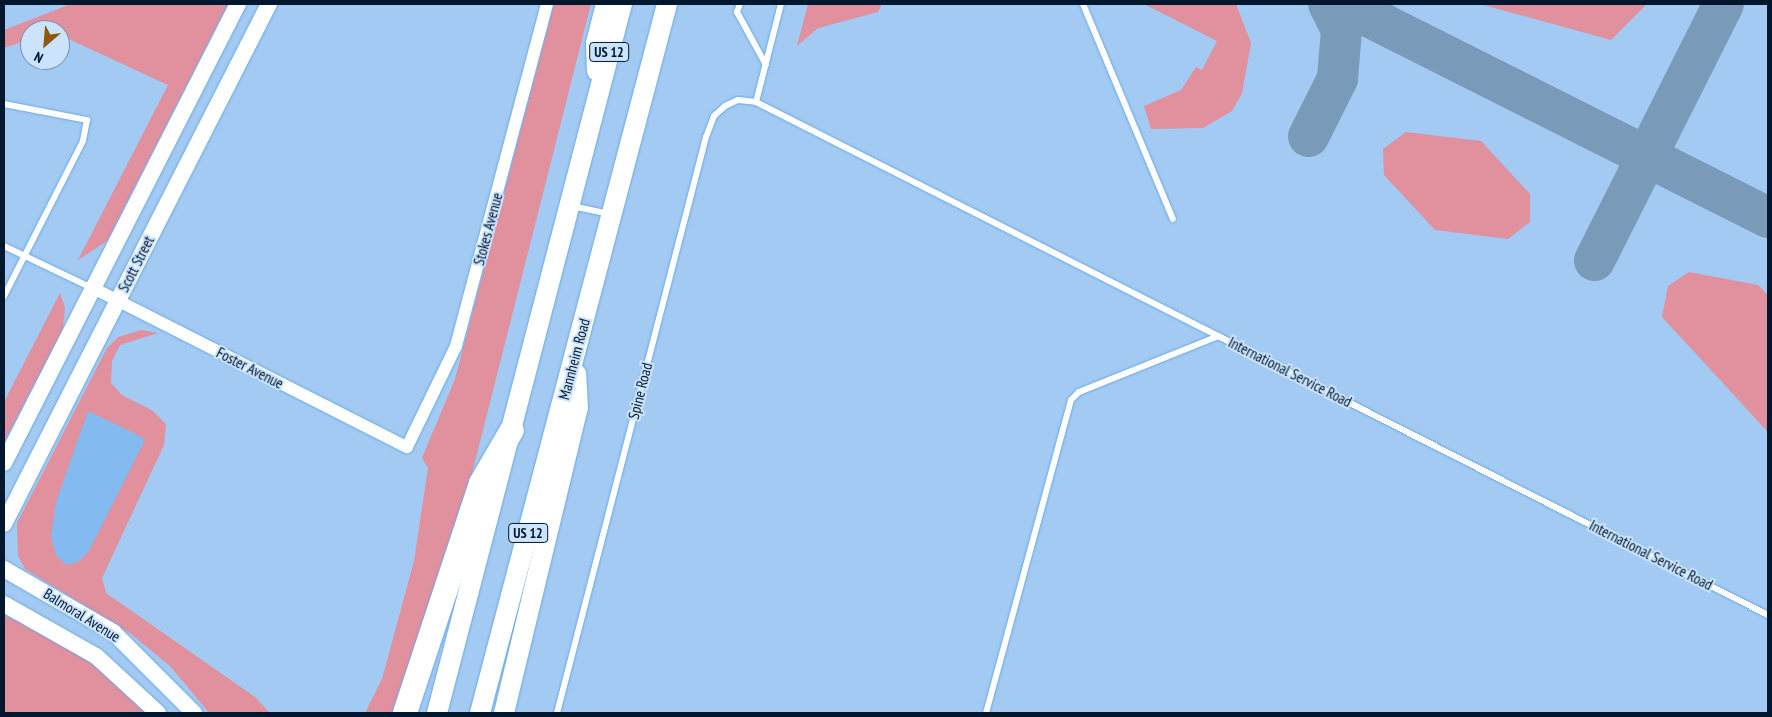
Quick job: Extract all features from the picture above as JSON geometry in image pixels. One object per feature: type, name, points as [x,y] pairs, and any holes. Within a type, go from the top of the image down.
[{"type":"highway","points":[[405,713],[482,483],[512,430]]},
{"type":"main road","points":[[597,99],[596,44],[606,4]]},
{"type":"main road","name":"US 12","points":[[437,713],[622,4]]},
{"type":"main road","name":"Mannheim Road","points":[[480,713],[667,4]]},
{"type":"main road","points":[[504,713],[578,408],[575,352]]},
{"type":"street","name":"Scott Street","points":[[4,463],[238,4]]},
{"type":"street","name":"Scott Street","points":[[4,524],[269,4]]},
{"type":"street","name":"Stokes Avenue","points":[[407,447],[456,346],[547,4]]},
{"type":"street","name":"Foster Avenue","points":[[93,288],[407,447]]},
{"type":"street","name":"Balmoral Avenue","points":[[4,569],[113,632],[194,713]]},
{"type":"street","name":"Balmoral Avenue","points":[[4,604],[96,656],[158,713]]},
{"type":"lane","points":[[740,4],[737,12],[766,65]]},
{"type":"lane","points":[[782,4],[756,102],[1218,336]]},
{"type":"lane","points":[[1083,4],[1173,218]]},
{"type":"lane","name":"Spine Road","points":[[557,713],[706,137],[714,116],[726,106],[738,100],[756,102]]},
{"type":"lane","points":[[4,104],[87,120],[83,142],[4,296]]},
{"type":"lane","points":[[569,205],[613,214]]},
{"type":"lane","points":[[4,246],[93,288]]},
{"type":"lane","name":"International Service Road","points":[[986,713],[1071,400],[1079,392],[1218,336],[1768,614]]},
{"type":"shaded area","points":[[4,4],[1768,4],[1768,713],[4,713]]},
{"type":"shaded area","points":[[71,4],[228,4],[107,241],[78,260],[168,85],[70,40],[70,20],[30,20]]},
{"type":"shaded area","points":[[554,4],[591,4],[464,505],[394,713],[365,713],[382,679],[414,561],[428,468],[422,458],[455,379]]},
{"type":"shaded area","points":[[808,4],[882,4],[878,12],[818,28],[797,46]]},
{"type":"shaded area","points":[[1144,4],[1236,4],[1251,43],[1242,93],[1232,111],[1203,128],[1151,129],[1144,106],[1181,90],[1196,67],[1202,70],[1217,41]]},
{"type":"shaded area","points":[[1480,4],[1647,4],[1611,40]]},
{"type":"shaded area","points":[[20,24],[20,42],[4,48],[4,30]]},
{"type":"shaded area","points":[[1406,132],[1481,141],[1530,194],[1530,222],[1508,239],[1435,230],[1384,175],[1383,149]]},
{"type":"shaded area","points":[[1689,272],[1758,285],[1768,295],[1768,432],[1662,317],[1668,286]]},
{"type":"shaded area","points":[[60,293],[65,308],[63,329],[4,442],[4,402]]},
{"type":"shaded area","points":[[141,330],[158,333],[120,345],[112,361],[111,383],[122,395],[153,411],[166,424],[164,445],[102,578],[106,593],[255,697],[270,713],[209,713],[171,667],[131,634],[25,569],[18,556],[17,523],[107,348],[118,337]]},
{"type":"shaded area","points":[[88,411],[142,437],[144,442],[89,551],[78,562],[66,565],[56,555],[51,536],[56,502]]},
{"type":"shaded area","points":[[4,615],[36,629],[94,665],[146,713],[4,713]]},
{"type":"taxiway","points":[[1308,136],[1337,78],[1341,29],[1328,4]]},
{"type":"taxiway","points":[[1344,4],[1768,217]]},
{"type":"taxiway","points":[[1594,260],[1723,4]]}]
